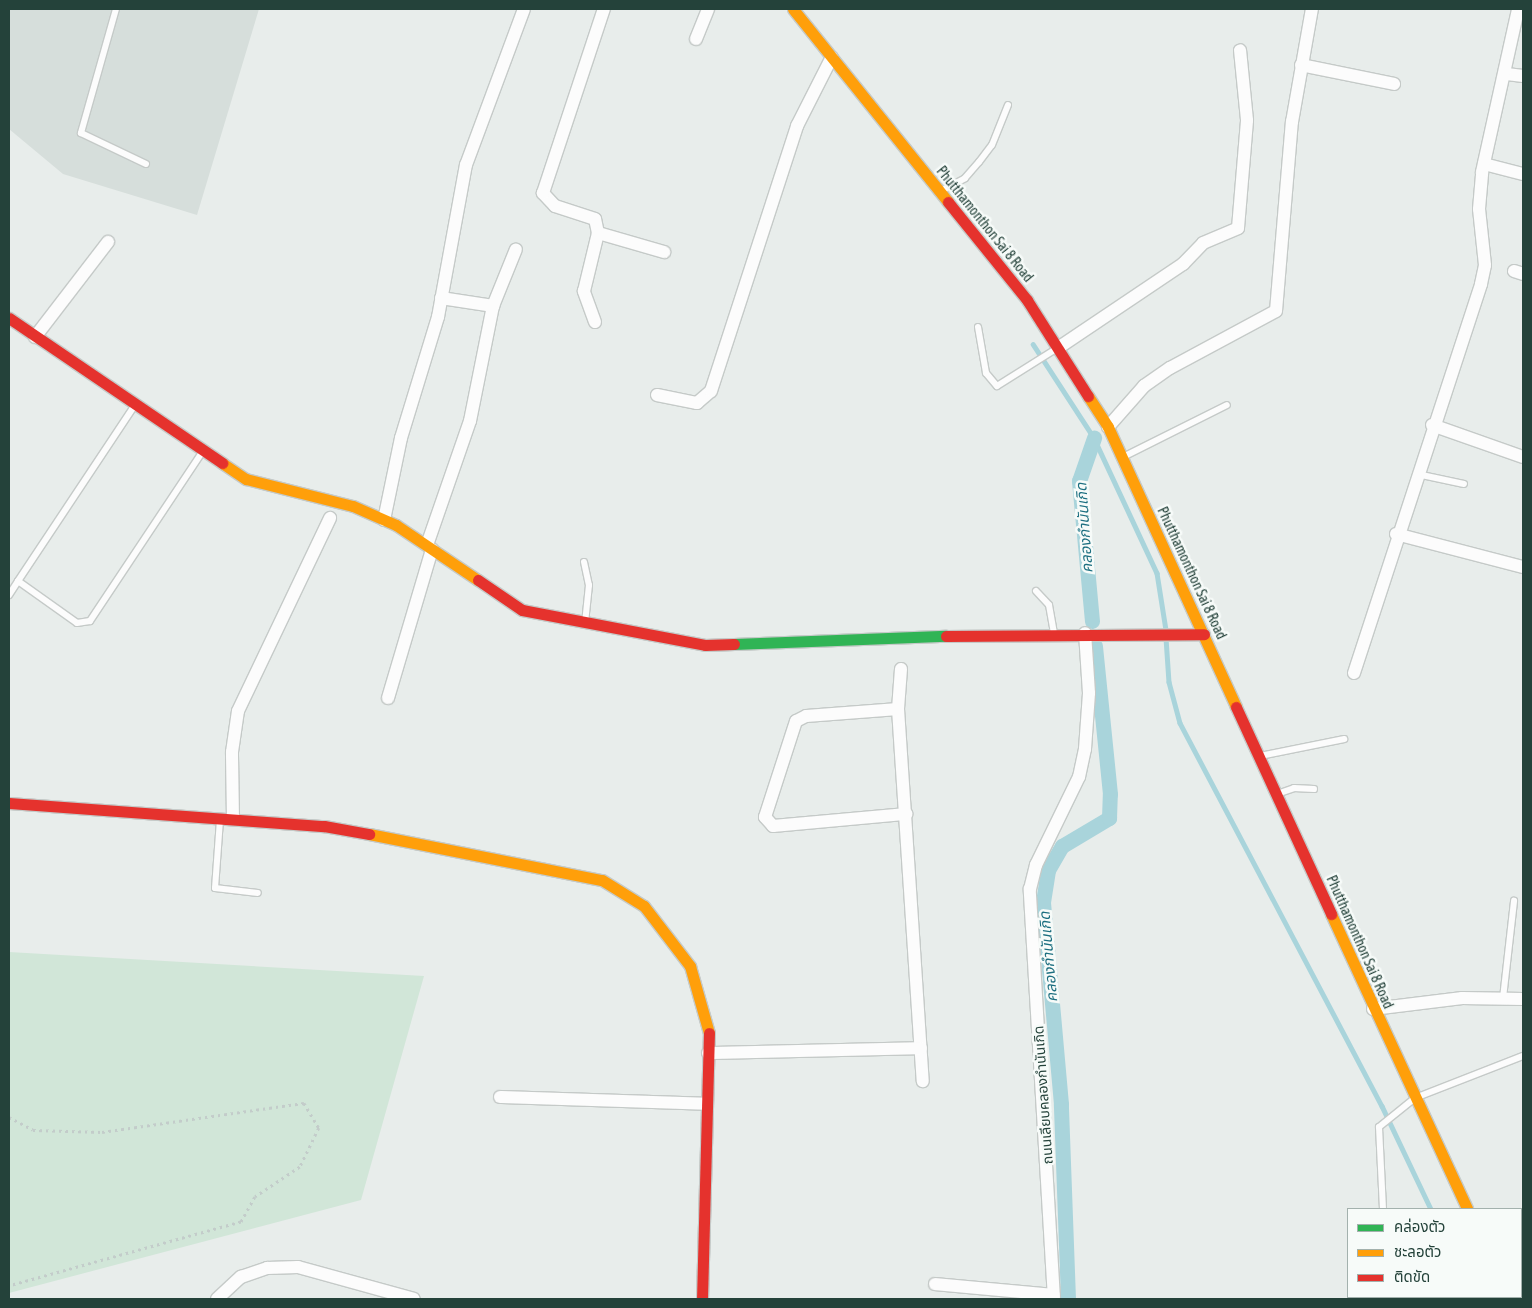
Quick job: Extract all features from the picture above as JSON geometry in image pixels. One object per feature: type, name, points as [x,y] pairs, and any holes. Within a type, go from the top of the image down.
[{"type":"street","points":[[384,520],[401,438],[441,298],[466,165],[524,9]]},
{"type":"street","points":[[595,322],[584,291],[598,233],[595,220],[555,206],[543,193],[604,9]]},
{"type":"street","points":[[696,39],[708,9]]},
{"type":"street","name":"Phutthamonthon Sai 8 Road","points":[[793,9],[1027,300],[1108,427],[1467,1208]]},
{"type":"street","points":[[1108,427],[1144,386],[1170,368],[1276,311],[1301,65],[1312,9]]},
{"type":"street","points":[[1354,673],[1396,534],[1481,284],[1485,265],[1479,209],[1484,164],[1506,74],[1518,9]]},
{"type":"street","points":[[1058,348],[1182,264],[1204,243],[1238,228],[1247,120],[1240,50]]},
{"type":"street","points":[[657,395],[697,403],[710,391],[796,126],[832,57]]},
{"type":"street","points":[[1301,65],[1394,84]]},
{"type":"street","points":[[1506,74],[1523,76]]},
{"type":"street","points":[[1484,164],[1523,174]]},
{"type":"street","points":[[598,233],[664,252]]},
{"type":"street","points":[[35,337],[108,242]]},
{"type":"street","points":[[388,698],[430,547],[470,422],[493,306],[516,249]]},
{"type":"street","points":[[441,298],[493,306]]},
{"type":"street","points":[[9,318],[246,479],[273,489],[326,498],[384,520],[430,547],[522,610],[585,624],[705,645],[1054,633],[1204,634]]},
{"type":"street","points":[[1432,425],[1523,457]]},
{"type":"street","points":[[227,819],[232,752],[238,711],[330,518]]},
{"type":"street","points":[[1396,534],[1523,567]]},
{"type":"street","name":"ถนนเลียบคลองกำนันเกิด","points":[[1054,1297],[1030,889],[1036,864],[1079,777],[1085,749],[1089,693],[1085,633]]},
{"type":"street","points":[[901,669],[898,709],[923,1081]]},
{"type":"street","points":[[898,709],[806,716],[796,721],[765,817],[773,826],[906,814]]},
{"type":"street","points":[[9,803],[324,826],[475,850],[602,880],[644,906],[690,966],[708,1031],[702,1299]]},
{"type":"street","points":[[1374,1009],[1426,1001],[1523,998]]},
{"type":"street","points":[[708,1053],[921,1048]]},
{"type":"street","points":[[500,1097],[707,1104]]},
{"type":"street","points":[[217,1299],[240,1277],[267,1268],[298,1267],[414,1299]]},
{"type":"street","points":[[935,1284],[1054,1297]]},
{"type":"lane","points":[[116,9],[81,133],[146,164]]},
{"type":"lane","points":[[940,192],[965,178],[979,162],[992,145],[1008,105]]},
{"type":"lane","points":[[978,327],[986,374],[997,386],[1058,348]]},
{"type":"lane","points":[[9,595],[136,405]]},
{"type":"lane","points":[[1122,457],[1227,405]]},
{"type":"lane","points":[[18,581],[78,622],[90,621],[203,451]]},
{"type":"lane","points":[[1416,474],[1464,484]]},
{"type":"lane","points":[[584,562],[590,585],[585,624]]},
{"type":"lane","points":[[1036,591],[1049,605],[1054,633]]},
{"type":"lane","points":[[1259,756],[1344,739]]},
{"type":"lane","points":[[1276,794],[1294,788],[1314,789]]},
{"type":"lane","points":[[227,819],[215,888],[258,893]]},
{"type":"lane","points":[[1504,998],[1514,901]]},
{"type":"lane","points":[[1383,1208],[1379,1127],[1415,1098],[1523,1056]]},
{"type":"path","points":[[9,1117],[33,1130],[102,1132],[304,1103],[319,1128],[300,1167],[255,1197],[240,1222],[9,1286]]},
{"type":"shaded area","points":[[9,9],[259,9],[197,215],[63,174],[9,129]]},
{"type":"green space","points":[[9,952],[424,976],[361,1200],[9,1293]]},
{"type":"waterway","points":[[1033,344],[1094,438],[1157,573],[1166,630]]},
{"type":"waterway","name":"คลองกำนันเกิด","points":[[1092,621],[1079,481],[1094,438]]},
{"type":"waterway","points":[[1166,638],[1169,682],[1180,723],[1382,1106],[1431,1208]]},
{"type":"waterway","name":"คลองกำนันเกิด","points":[[1068,1299],[1061,1104],[1043,902],[1048,870],[1062,846],[1109,818],[1110,794],[1095,646]]},
{"type":"traffic: fast","points":[[734,644],[946,636]]},
{"type":"traffic: slow","points":[[793,9],[948,202]]},
{"type":"traffic: slow","points":[[1088,396],[1108,427],[1236,707]]},
{"type":"traffic: slow","points":[[222,463],[246,479],[353,506],[396,525],[478,580]]},
{"type":"traffic: slow","points":[[369,834],[602,880],[644,906],[690,966],[709,1033]]},
{"type":"traffic: slow","points":[[1331,914],[1467,1208]]},
{"type":"traffic: jam","points":[[948,202],[1027,300],[1088,396]]},
{"type":"traffic: jam","points":[[9,318],[222,463]]},
{"type":"traffic: jam","points":[[478,580],[522,610],[705,645],[734,644]]},
{"type":"traffic: jam","points":[[946,636],[1204,634]]},
{"type":"traffic: jam","points":[[1236,707],[1331,914]]},
{"type":"traffic: jam","points":[[9,803],[324,826],[369,834]]},
{"type":"traffic: jam","points":[[702,1299],[709,1033]]}]
